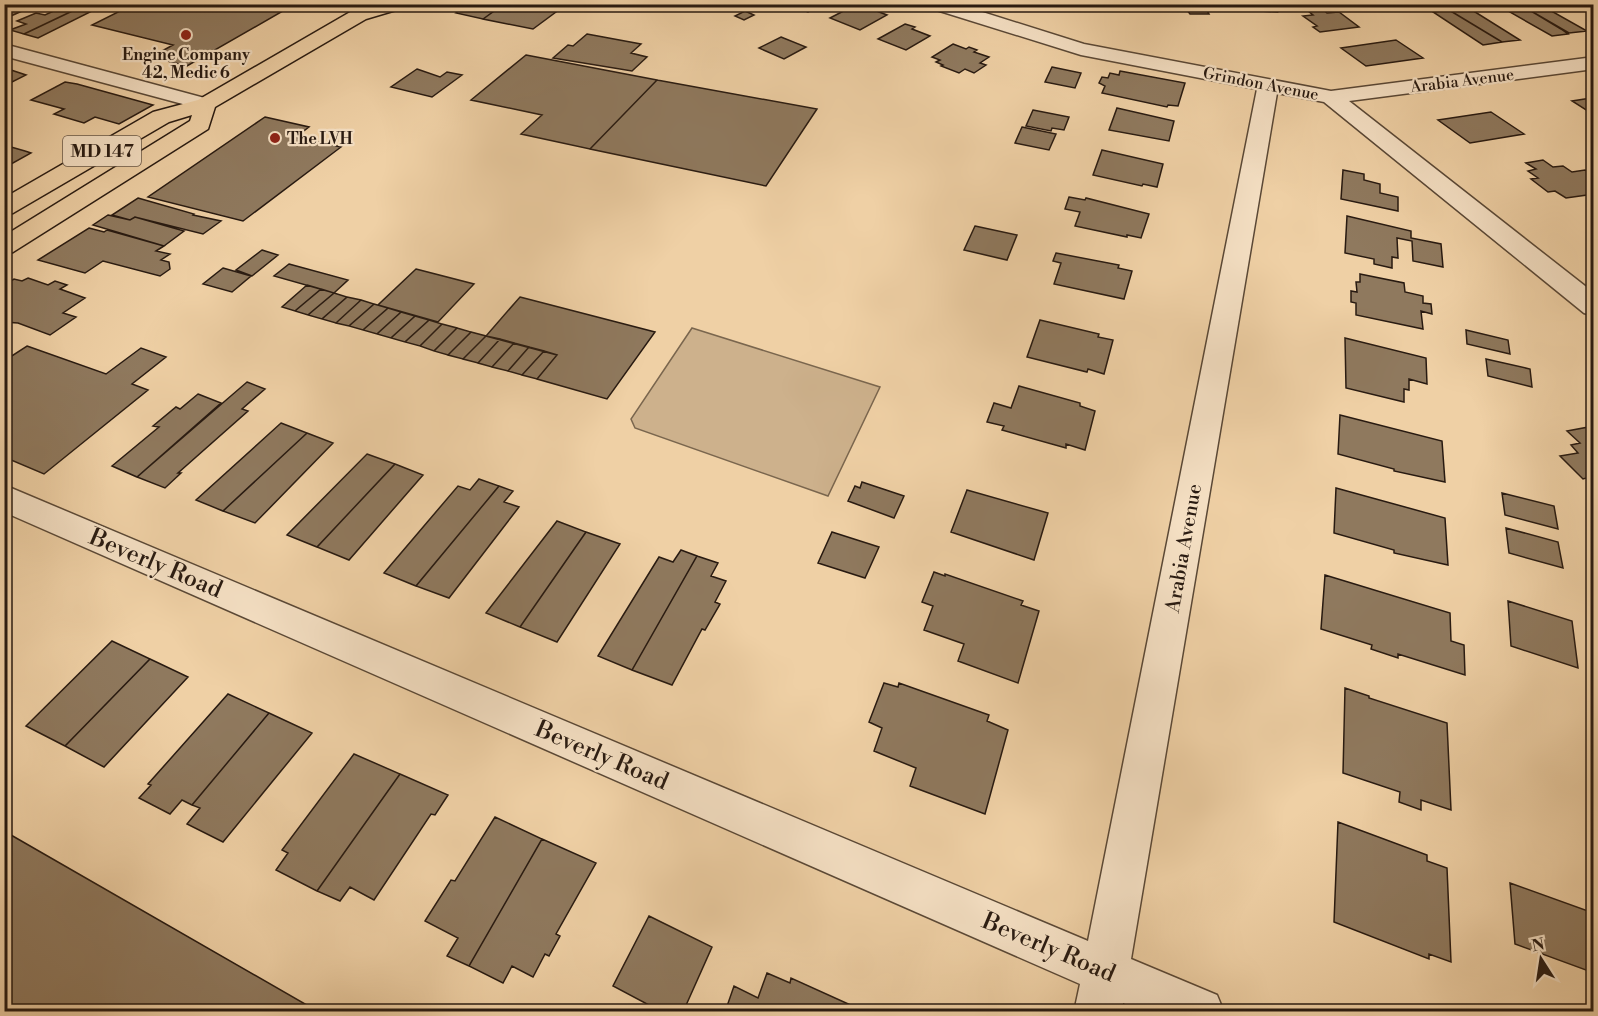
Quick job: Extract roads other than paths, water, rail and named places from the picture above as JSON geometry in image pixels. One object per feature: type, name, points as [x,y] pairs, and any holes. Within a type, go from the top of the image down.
[{"type":"main road","name":"MD 147","points":[[4,208],[161,117],[205,104],[360,10],[397,4]]},
{"type":"main road","name":"MD 147","points":[[4,247],[200,124],[205,104]]},
{"type":"street","name":"Grindon Avenue","points":[[936,4],[1081,49],[1331,97],[1593,308]]},
{"type":"street","points":[[4,50],[205,104]]},
{"type":"street","name":"Arabia Avenue","points":[[1331,97],[1593,63]]},
{"type":"street","name":"Arabia Avenue","points":[[1102,992],[1268,84]]},
{"type":"street","name":"Beverly Road","points":[[4,498],[1102,992],[1200,1011]]},
{"type":"place","name":"Engine Company 42, Medic 6","points":[[186,35]]},
{"type":"place","name":"The LVH","points":[[275,138]]}]
